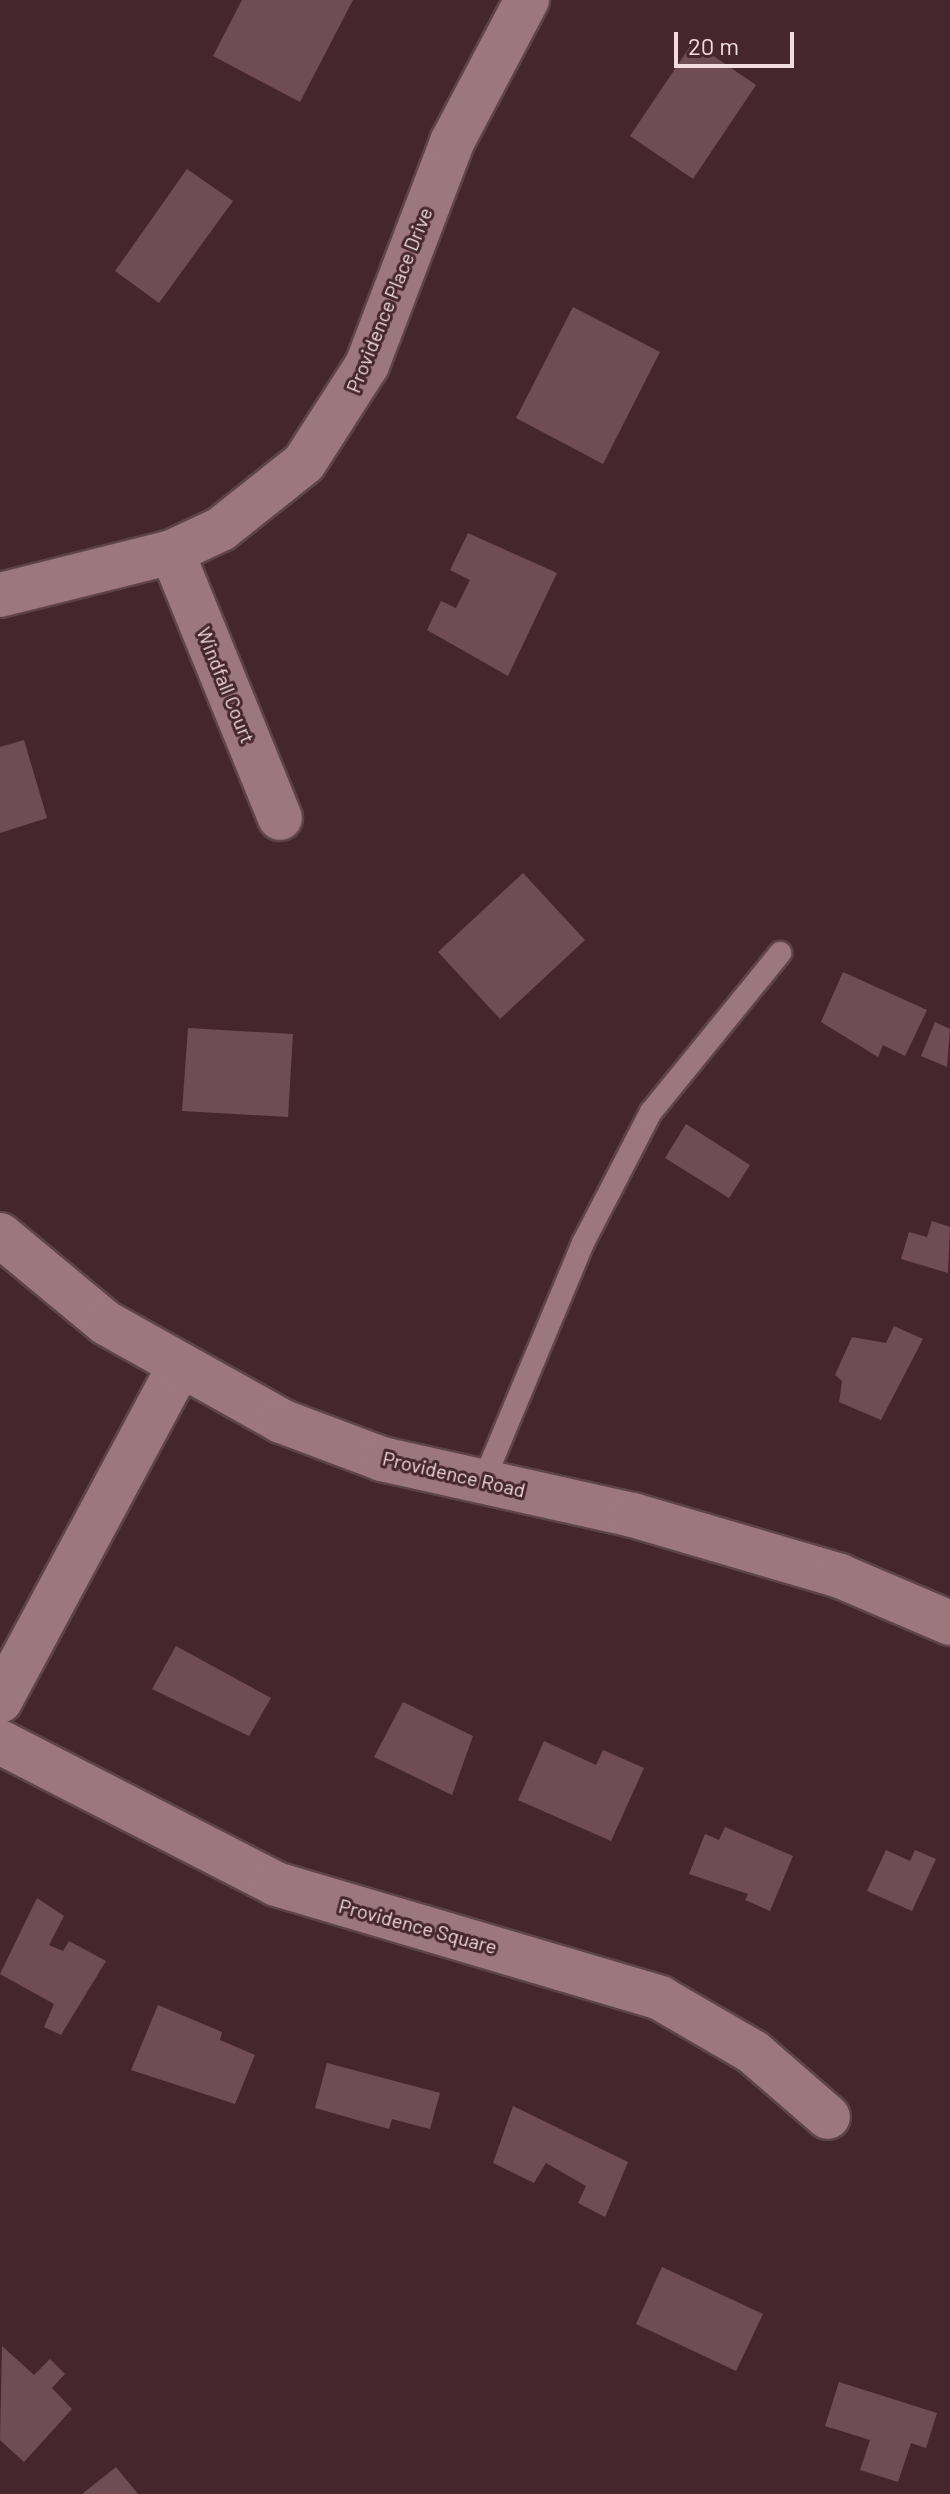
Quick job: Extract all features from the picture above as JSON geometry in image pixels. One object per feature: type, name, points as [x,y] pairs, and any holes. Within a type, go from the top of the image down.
[{"type":"street","name":"Providence Place Drive","points":[[0,595],[172,552],[269,495],[339,417],[367,365],[452,142],[527,0]]},
{"type":"street","name":"Windfall Court","points":[[172,552],[280,818]]},
{"type":"street","name":"Providence Road","points":[[0,1235],[106,1323],[178,1369],[281,1421],[382,1459],[633,1515],[840,1576],[950,1623]]},
{"type":"street","points":[[0,1701],[178,1369]]},
{"type":"street","name":"Providence Square","points":[[0,1742],[276,1884],[660,1998],[753,2052],[828,2117]]},
{"type":"lane","points":[[483,1482],[583,1243],[651,1112],[780,953]]},
{"type":"building","points":[[242,0],[353,0],[300,102],[213,56]]},
{"type":"building","points":[[693,42],[756,85],[693,179],[630,136]]},
{"type":"building","points":[[187,169],[233,201],[159,303],[115,271]]},
{"type":"building","points":[[573,307],[660,352],[603,464],[516,418]]},
{"type":"building","points":[[468,533],[557,573],[508,676],[427,630],[441,601],[456,608],[470,580],[450,570]]},
{"type":"building","points":[[24,740],[47,818],[0,833],[0,747]]},
{"type":"building","points":[[523,873],[585,940],[500,1019],[438,952]]},
{"type":"building","points":[[843,972],[927,1010],[905,1056],[883,1045],[878,1057],[821,1022]]},
{"type":"building","points":[[935,1022],[950,1029],[947,1067],[921,1056]]},
{"type":"building","points":[[188,1028],[293,1034],[288,1117],[182,1111]]},
{"type":"building","points":[[686,1124],[750,1165],[729,1198],[665,1158]]},
{"type":"building","points":[[932,1221],[950,1227],[948,1273],[901,1259],[909,1232],[927,1237]]},
{"type":"building","points":[[894,1326],[923,1339],[881,1420],[839,1402],[842,1381],[835,1375],[852,1337],[886,1343]]},
{"type":"building","points":[[176,1646],[271,1698],[249,1736],[152,1689]]},
{"type":"building","points":[[403,1702],[473,1736],[452,1795],[374,1757]]},
{"type":"building","points":[[544,1741],[596,1765],[603,1750],[644,1768],[611,1841],[518,1800]]},
{"type":"building","points":[[725,1827],[793,1856],[770,1911],[745,1900],[748,1894],[689,1874],[705,1834],[719,1840]]},
{"type":"building","points":[[886,1850],[910,1861],[915,1850],[936,1859],[912,1911],[867,1891]]},
{"type":"building","points":[[37,1898],[64,1916],[49,1945],[63,1951],[69,1941],[106,1961],[61,2035],[44,2027],[54,2004],[0,1974]]},
{"type":"building","points":[[158,2005],[222,2032],[220,2040],[255,2055],[235,2104],[131,2070]]},
{"type":"building","points":[[327,2063],[440,2093],[430,2129],[392,2119],[389,2129],[315,2108]]},
{"type":"building","points":[[513,2106],[628,2162],[605,2217],[578,2203],[586,2186],[546,2163],[534,2183],[493,2163]]},
{"type":"building","points":[[662,2267],[763,2314],[736,2371],[636,2324]]},
{"type":"building","points":[[2,2346],[34,2375],[50,2359],[65,2374],[52,2388],[72,2409],[24,2462],[0,2440]]},
{"type":"building","points":[[839,2382],[937,2413],[926,2448],[911,2443],[898,2482],[860,2470],[870,2440],[825,2426]]},
{"type":"building","points":[[116,2467],[138,2494],[82,2494]]}]
